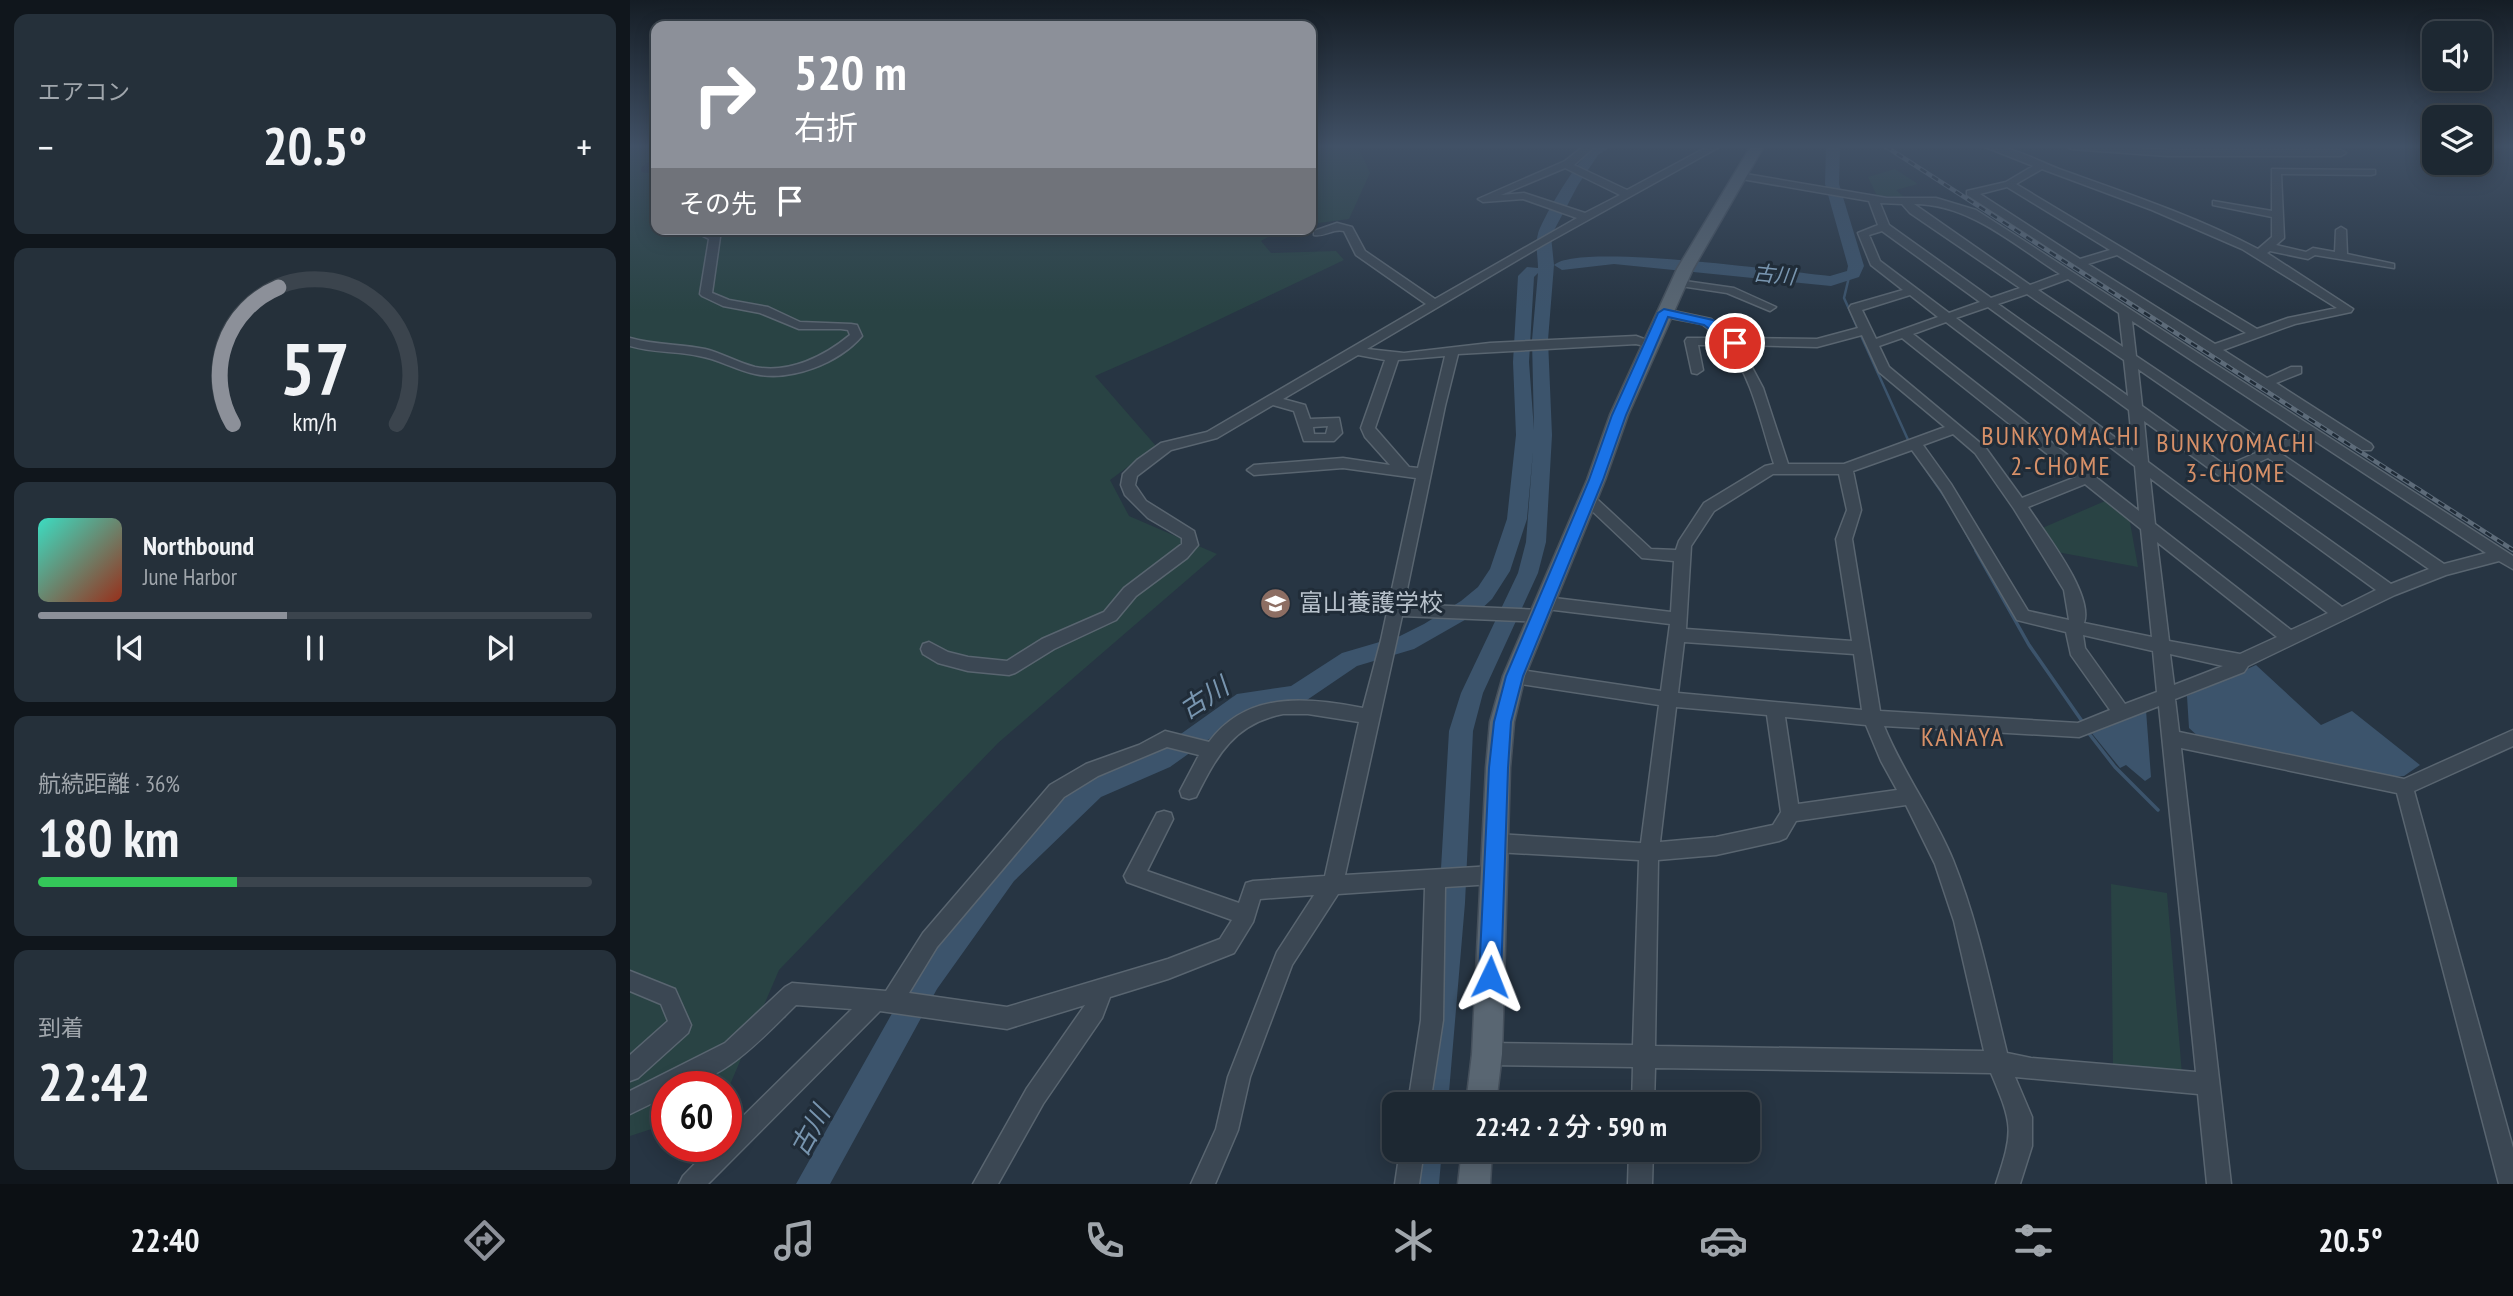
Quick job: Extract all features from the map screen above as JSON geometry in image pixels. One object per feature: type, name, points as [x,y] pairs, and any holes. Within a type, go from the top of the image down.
[{"type":"main road","points":[[1482,1092],[1487,1054],[1481,876],[1496,843],[1503,722],[1514,676],[1536,611],[1587,503],[1649,343],[1684,271],[1725,201]]},
{"type":"main road","points":[[1474,1184],[1476,1162]]},
{"type":"street","points":[[1543,201],[1586,217]]},
{"type":"street","points":[[929,649],[968,664],[1009,668],[1057,640],[1110,616],[1130,592],[1182,554],[1189,545],[1189,535],[1137,503],[1129,493],[1128,481],[1134,469],[1168,446],[1193,442],[1212,435],[1539,243],[1617,201]]},
{"type":"street","points":[[1873,201],[1884,227],[2389,591]]},
{"type":"street","points":[[1905,201],[1914,211],[2442,570]]},
{"type":"street","points":[[1937,201],[1972,212],[2507,559]]},
{"type":"street","points":[[1984,201],[2367,447]]},
{"type":"street","points":[[2038,201],[2254,333]]},
{"type":"street","points":[[2138,201],[2264,250],[2308,256],[2313,251],[2390,266]]},
{"type":"street","points":[[2264,250],[2278,238],[2277,201]]},
{"type":"street","points":[[2217,203],[2278,215]]},
{"type":"street","points":[[1318,233],[1337,226],[1348,229],[1360,253],[1434,304]]},
{"type":"street","points":[[1884,227],[1863,233],[1875,263],[2340,614]]},
{"type":"street","points":[[2341,230],[2341,257]]},
{"type":"street","points":[[630,342],[661,349],[705,353],[756,371],[772,372],[833,354],[856,335],[853,328],[842,324],[804,326],[790,323],[766,311],[723,304],[706,294],[715,237],[710,235]]},
{"type":"street","points":[[2214,349],[2292,321],[2347,309],[2264,250]]},
{"type":"street","points":[[2079,263],[2118,251]]},
{"type":"street","points":[[1684,271],[1770,307]]},
{"type":"street","points":[[1872,344],[2069,275]]},
{"type":"street","points":[[1911,290],[1855,308],[1884,369],[1980,450],[2019,505],[2072,589],[2078,616],[2074,627],[2077,650],[2122,714]]},
{"type":"street","points":[[2125,311],[2219,1184]]},
{"type":"street","points":[[1664,313],[1708,322],[1735,343],[1746,365],[1782,468]]},
{"type":"street","points":[[1697,370],[1691,341],[1817,343],[1865,330]]},
{"type":"street","points":[[1904,333],[2289,638]]},
{"type":"street","points":[[1356,350],[1364,354],[1393,356],[1636,340],[1649,343]]},
{"type":"street","points":[[1203,1184],[1227,1130],[1239,1077],[1284,958],[1333,884],[1453,350]]},
{"type":"street","points":[[1393,356],[1368,428],[1370,434],[1406,473]]},
{"type":"street","points":[[2266,383],[2296,370]]},
{"type":"street","points":[[1272,400],[1300,408],[1304,424]]},
{"type":"street","points":[[1643,1092],[1649,852],[1678,627],[1684,545],[1709,507],[1770,469],[1845,468],[1954,429]]},
{"type":"street","points":[[2225,472],[2314,433]]},
{"type":"street","points":[[1914,443],[1945,487],[2023,616],[2242,661]]},
{"type":"street","points":[[1254,470],[1343,463],[1424,474]]},
{"type":"street","points":[[1845,468],[1854,510],[1844,540],[1872,718],[1887,755],[1944,862],[1964,920],[1998,1062],[2021,1117],[2020,1146],[2008,1184]]},
{"type":"street","points":[[2019,505],[2086,478]]},
{"type":"street","points":[[1587,503],[1592,504],[1647,554],[1683,556]]},
{"type":"street","points":[[1514,676],[1669,699],[1872,718],[2079,730],[2238,667],[2242,661],[2389,591],[2442,570],[2507,559]]},
{"type":"street","points":[[1395,610],[1498,614],[1536,611],[1860,648]]},
{"type":"street","points":[[1189,790],[1205,749],[1251,713],[1300,705],[1369,717]]},
{"type":"street","points":[[1496,843],[1649,852],[1716,846],[1779,832],[1790,813],[1775,709]]},
{"type":"street","points":[[2171,738],[2404,787],[2513,738]]},
{"type":"street","points":[[691,1184],[888,1001],[930,940],[1057,790],[1092,770],[1145,750],[1165,739],[1205,749]]},
{"type":"street","points":[[2404,787],[2511,1184]]},
{"type":"street","points":[[1790,813],[1911,796]]},
{"type":"street","points":[[1164,819],[1134,876],[1245,915]]},
{"type":"street","points":[[630,1103],[733,1051],[792,994],[888,1001],[1007,1018],[1168,969],[1227,946],[1245,915],[1253,891],[1481,876]]},
{"type":"street","points":[[1421,1092],[1432,1020],[1438,879]]},
{"type":"street","points":[[630,981],[668,996],[680,1024],[630,1070]]},
{"type":"street","points":[[985,1184],[1009,1137],[1094,1010],[1103,988]]},
{"type":"street","points":[[1487,1054],[1998,1062],[2031,1069],[2208,1084]]},
{"type":"street","points":[[1407,1184],[1410,1162]]},
{"type":"street","points":[[1640,1184],[1641,1162]]},
{"type":"green space","points":[[630,201],[651,201],[651,235],[1272,235],[1261,241],[1271,253],[1336,251],[1344,260],[1095,376],[1156,446],[1110,480],[1129,516],[1217,554],[998,743],[779,970],[736,1071],[651,1071],[651,1129],[630,1136]]},
{"type":"green space","points":[[1316,201],[1357,201],[1349,219],[1316,223]]},
{"type":"green space","points":[[2112,498],[2129,517],[2138,567],[2057,552],[2040,529]]},
{"type":"green space","points":[[2111,884],[2167,893],[2182,1074],[2113,1068]]},
{"type":"water","points":[[2256,665],[2321,725],[2352,711],[2420,765],[2404,776],[2381,778],[2200,738],[2189,728],[2187,696]]},
{"type":"water","points":[[2146,710],[2151,777],[2145,781],[2126,765],[2120,768],[2090,731]]},
{"type":"waterway","points":[[1434,1092],[1452,903],[1461,731],[1472,693],[1528,573],[1536,542],[1543,435],[1540,340],[1546,265],[1544,236],[1562,201]]},
{"type":"waterway","name":"古川","points":[[1562,265],[1614,259],[1831,281],[1854,274],[1856,266],[1837,201]]},
{"type":"waterway","name":"古川","points":[[812,1184],[927,979],[958,933],[1005,872],[1092,789],[1162,760],[1245,701],[1296,695],[1350,659],[1406,643],[1432,630],[1469,607],[1485,593],[1500,571],[1517,519],[1525,435],[1521,362],[1526,276],[1532,270]]},
{"type":"waterway","points":[[1849,277],[1844,298],[1909,442]]},
{"type":"waterway","points":[[1912,449],[1951,506]]},
{"type":"waterway","points":[[1960,522],[1977,553]]},
{"type":"waterway","points":[[1976,551],[2029,645],[2084,724]]},
{"type":"waterway","points":[[2087,731],[2115,767],[2158,810]]},
{"type":"waterway","points":[[1423,1184],[1426,1162]]},
{"type":"railway","points":[[1971,201],[2513,550]]},
{"type":"place","name":"富山養護学校","points":[[1276,603]]},
{"type":"district","name":"BUNKYOMACHI 2-CHOME","points":[[2061,450]]},
{"type":"district","name":"BUNKYOMACHI 3-CHOME","points":[[2236,458]]},
{"type":"district","name":"KANAYA","points":[[1963,737]]},
{"type":"route","points":[[1490,977],[1498,768],[1503,722],[1514,676],[1568,551],[1619,415],[1664,313],[1708,322],[1735,343]]}]
